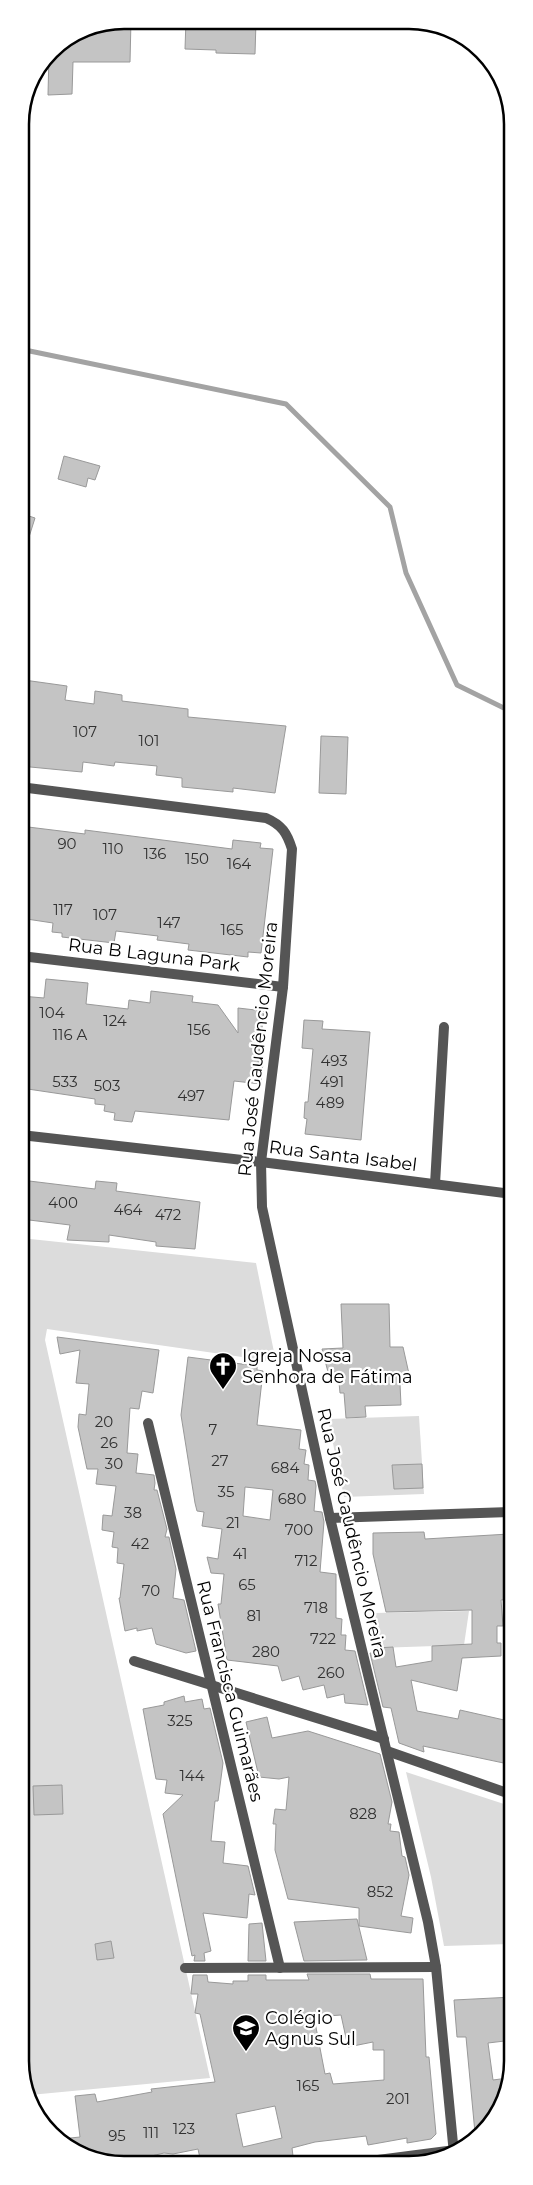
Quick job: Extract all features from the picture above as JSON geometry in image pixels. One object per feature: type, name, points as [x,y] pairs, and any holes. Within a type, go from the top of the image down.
[{"type":"street","name":"Rua José Gaudêncio Moreira","points":[[29,788],[266,818],[280,824],[288,836],[292,849],[283,987],[260,1162],[262,1207],[330,1518],[428,1922],[436,1967],[456,2144]]},
{"type":"street","name":"Rua B Laguna Park","points":[[29,957],[283,987]]},
{"type":"street","points":[[435,1184],[444,1027]]},
{"type":"street","name":"Rua Santa Isabel","points":[[29,1136],[260,1162],[504,1193]]},
{"type":"street","name":"Rua Francisca Guimarães","points":[[148,1423],[280,1968]]},
{"type":"street","points":[[330,1518],[504,1512]]},
{"type":"street","points":[[134,1661],[384,1738]]},
{"type":"street","points":[[386,1750],[504,1792]]},
{"type":"street","points":[[185,1968],[436,1967]]},
{"type":"shaded area","points":[[29,1239],[256,1263],[276,1362],[47,1329],[45,1340],[210,2078],[35,2095],[32,2086],[29,2061]]},
{"type":"shaded area","points":[[419,1416],[424,1494],[344,1497],[328,1419]]},
{"type":"shaded area","points":[[469,1611],[464,1645],[377,1648],[374,1613]]},
{"type":"shaded area","points":[[406,1772],[504,1804],[504,1944],[444,1946],[431,1877]]},
{"type":"building","points":[[131,29],[130,62],[73,62],[72,94],[48,95],[49,65],[66,48],[76,41],[93,34],[111,30]]},
{"type":"building","points":[[186,29],[256,29],[255,54],[216,53],[216,50],[185,49]]},
{"type":"building","points":[[64,456],[100,466],[95,480],[88,478],[86,487],[58,479]]},
{"type":"building","points":[[29,516],[35,518],[29,537]]},
{"type":"building","points":[[29,681],[67,686],[65,700],[94,704],[95,691],[122,695],[122,701],[188,709],[188,717],[286,726],[275,793],[233,788],[233,792],[182,787],[182,778],[156,775],[157,766],[115,762],[114,766],[83,762],[82,772],[29,767]]},
{"type":"building","points":[[321,736],[348,737],[346,794],[319,793]]},
{"type":"building","points":[[29,827],[85,834],[85,830],[232,849],[233,840],[261,843],[260,848],[273,849],[261,953],[248,952],[248,957],[188,950],[189,944],[157,940],[158,936],[116,931],[114,943],[62,937],[62,933],[52,932],[53,923],[29,919]]},
{"type":"building","points":[[46,979],[88,983],[86,1004],[128,1009],[129,1000],[150,1003],[151,991],[193,996],[192,1002],[218,1005],[238,1033],[238,1008],[264,1011],[258,1062],[263,1062],[261,1084],[234,1081],[229,1120],[135,1111],[132,1122],[114,1120],[115,1113],[104,1111],[105,1105],[95,1104],[95,1099],[29,1089],[29,997],[44,998]]},
{"type":"building","points":[[304,1020],[323,1021],[322,1029],[370,1032],[361,1140],[305,1134],[307,1119],[304,1118],[305,1102],[308,1102],[313,1049],[302,1048]]},
{"type":"building","points":[[29,1181],[95,1189],[96,1181],[117,1183],[116,1191],[200,1202],[195,1249],[156,1246],[156,1242],[109,1235],[109,1242],[67,1240],[70,1225],[29,1220]]},
{"type":"building","points":[[341,1304],[389,1304],[390,1347],[403,1347],[411,1383],[400,1384],[401,1405],[365,1406],[366,1417],[346,1418],[344,1393],[340,1393],[338,1372],[328,1372],[322,1349],[343,1348]]},
{"type":"building","points":[[57,1337],[159,1350],[153,1393],[142,1391],[139,1409],[130,1408],[127,1453],[138,1454],[136,1473],[154,1475],[154,1490],[157,1490],[167,1529],[165,1537],[169,1537],[176,1569],[173,1598],[184,1600],[196,1651],[186,1653],[156,1644],[152,1628],[137,1631],[137,1628],[125,1631],[119,1598],[124,1564],[117,1563],[118,1548],[112,1547],[114,1532],[102,1530],[103,1515],[112,1516],[116,1486],[96,1484],[98,1469],[87,1469],[78,1427],[79,1414],[86,1415],[89,1384],[76,1383],[80,1350],[60,1354]]},
{"type":"building","points":[[188,1357],[257,1366],[257,1370],[263,1371],[257,1425],[301,1430],[299,1449],[306,1450],[304,1464],[309,1465],[308,1480],[315,1481],[316,1486],[314,1511],[322,1512],[324,1522],[320,1572],[336,1574],[336,1618],[342,1619],[341,1635],[346,1635],[345,1650],[355,1651],[368,1705],[345,1703],[344,1694],[327,1698],[324,1685],[303,1690],[299,1676],[282,1681],[278,1666],[227,1660],[218,1604],[221,1604],[224,1574],[211,1573],[207,1557],[218,1559],[222,1529],[202,1526],[204,1512],[197,1511],[195,1503],[181,1415]],"holes":[[[245,1487],[273,1490],[270,1520],[243,1516]]]},
{"type":"building","points":[[422,1464],[423,1488],[394,1489],[392,1465]]},
{"type":"building","points":[[424,1532],[425,1539],[504,1534],[504,1600],[501,1600],[503,1626],[497,1626],[497,1643],[501,1643],[501,1656],[462,1658],[457,1691],[411,1680],[417,1711],[458,1719],[460,1710],[504,1720],[504,1763],[423,1746],[424,1752],[399,1743],[391,1708],[383,1707],[370,1653],[379,1654],[377,1648],[393,1647],[396,1667],[432,1661],[432,1646],[472,1644],[472,1610],[386,1612],[373,1554],[373,1533]]},
{"type":"building","points":[[184,1696],[185,1702],[202,1699],[204,1709],[210,1708],[223,1763],[218,1801],[215,1801],[211,1841],[225,1842],[223,1863],[248,1866],[255,1895],[249,1894],[247,1918],[203,1913],[211,1951],[204,1953],[205,1961],[194,1961],[195,1955],[192,1956],[163,1814],[183,1795],[165,1793],[167,1780],[156,1779],[143,1709],[164,1705],[164,1702]]},
{"type":"building","points":[[267,1717],[272,1738],[308,1731],[380,1754],[392,1802],[388,1824],[391,1824],[390,1831],[399,1832],[402,1856],[405,1857],[409,1875],[401,1916],[413,1918],[411,1933],[359,1926],[359,1908],[288,1899],[275,1850],[276,1824],[273,1824],[275,1809],[286,1810],[289,1777],[279,1779],[259,1777],[246,1722]]},
{"type":"building","points":[[62,1785],[63,1814],[34,1815],[33,1786]]},
{"type":"building","points":[[357,1919],[367,1960],[304,1961],[294,1922]]},
{"type":"building","points":[[262,1923],[266,1961],[248,1961],[249,1924]]},
{"type":"building","points":[[111,1941],[114,1958],[97,1960],[95,1944]]},
{"type":"building","points":[[307,1974],[370,1974],[371,1979],[423,1979],[426,2057],[429,2057],[436,2134],[431,2139],[407,2143],[407,2138],[368,2145],[366,2136],[315,2142],[292,2148],[293,2156],[200,2156],[198,2149],[151,2156],[111,2155],[93,2151],[68,2138],[80,2137],[75,2096],[95,2094],[97,2102],[152,2092],[151,2089],[215,2082],[200,2014],[195,2013],[198,1994],[191,1994],[193,1975],[207,1975],[208,1982],[233,1984],[233,1981],[248,1981],[248,1975],[266,1975],[266,1980],[309,1980]],"holes":[[[341,2015],[348,2047],[373,2042],[373,2050],[384,2050],[384,2080],[333,2084],[330,2073],[325,2074],[314,2017]],[[275,2106],[282,2138],[243,2147],[236,2114]]]},
{"type":"building","points":[[504,1997],[504,2041],[488,2043],[493,2080],[502,2079],[501,2086],[485,2119],[475,2129],[466,2037],[457,2037],[454,2000]]},
{"type":"waterway","points":[[29,351],[286,404],[390,507],[406,573],[457,685],[504,708]]},
{"type":"place","name":"Igreja Nossa Senhora de Fátima","points":[[223,1390]]},
{"type":"place","name":"Colégio Agnus Sul","points":[[246,2052]]}]
